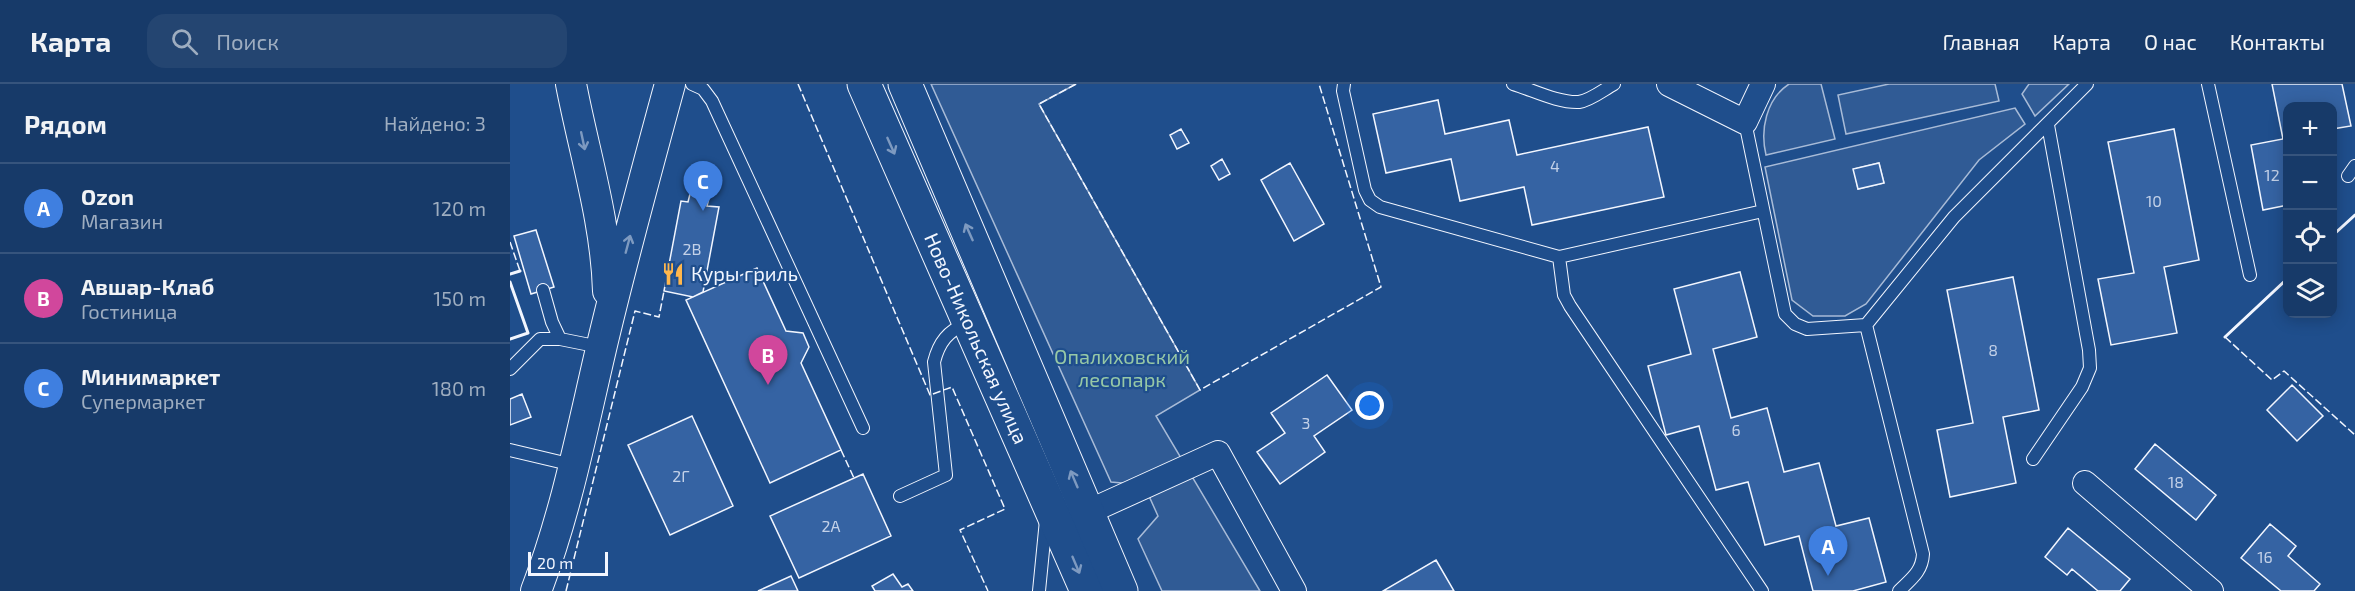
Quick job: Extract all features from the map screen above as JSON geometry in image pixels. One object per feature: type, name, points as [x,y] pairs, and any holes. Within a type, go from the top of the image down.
[{"type":"main road","name":"Ново-Никольская улица","points":[[904,84],[1121,591]]},
{"type":"main road","name":"Ново-Никольская улица","points":[[864,87],[1087,591]]},
{"type":"street","points":[[571,84],[601,225],[607,269],[605,334]]},
{"type":"street","points":[[536,591],[548,560],[574,465],[605,334],[670,84]]},
{"type":"street","points":[[1669,84],[1745,122],[1763,84]]},
{"type":"street","points":[[1088,512],[1218,453],[1294,591]]},
{"type":"street","points":[[2085,483],[2211,591]]},
{"type":"lane","points":[[692,84],[703,89],[712,101],[863,428]]},
{"type":"lane","points":[[1344,84],[1343,91],[1365,190],[1370,200],[1380,207],[1559,258],[1764,211]]},
{"type":"lane","points":[[1513,84],[1566,101],[1580,102],[1614,84]]},
{"type":"lane","points":[[1745,122],[1785,314],[1795,324],[1807,329],[1866,325],[1954,217],[2087,84]]},
{"type":"lane","points":[[2208,84],[2250,274]]},
{"type":"lane","points":[[2033,459],[2082,387],[2090,368],[2089,350],[2048,125]]},
{"type":"lane","points":[[1559,258],[1564,295],[1570,306],[1762,591]]},
{"type":"lane","points":[[543,290],[552,322],[560,339]]},
{"type":"lane","points":[[900,496],[946,475],[934,362],[937,348],[943,339],[954,329],[968,323]]},
{"type":"lane","points":[[1866,325],[1923,554],[1922,564],[1917,573],[1899,591]]},
{"type":"lane","points":[[510,369],[540,339],[605,334]]},
{"type":"lane","points":[[510,450],[574,465]]},
{"type":"lane","points":[[1039,591],[1048,501]]},
{"type":"green space","name":"Опалиховский лесопарк","points":[[931,84],[1076,84],[1039,104],[1200,390],[1156,416],[1260,591],[1162,591],[1138,539],[1158,516],[1144,485],[1111,482]]},
{"type":"green space","points":[[1789,84],[1821,84],[1835,139],[1766,155],[1764,135],[1770,106],[1781,90]]},
{"type":"green space","points":[[1889,84],[1995,84],[1999,101],[1846,134],[1838,95]]},
{"type":"green space","points":[[2029,84],[2069,84],[2035,116],[2022,94]]},
{"type":"green space","points":[[2015,108],[2025,124],[1979,160],[1866,304],[1845,316],[1813,316],[1792,300],[1765,167]],"holes":[[[1879,163],[1884,183],[1858,189],[1854,169]]]},
{"type":"building","points":[[2272,84],[2342,84],[2351,126],[2337,128],[2337,102],[2283,102],[2283,139]]},
{"type":"building","points":[[1438,100],[1445,134],[1509,120],[1517,155],[1648,127],[1664,197],[1532,225],[1524,187],[1460,201],[1451,159],[1386,173],[1373,114]]},
{"type":"building","points":[[1181,129],[1189,143],[1177,149],[1170,135]]},
{"type":"building","points":[[2174,129],[2199,260],[2164,267],[2177,333],[2111,345],[2098,279],[2134,273],[2108,142]]},
{"type":"building","points":[[2283,139],[2283,206],[2263,210],[2251,145]]},
{"type":"building","points":[[1222,159],[1230,174],[1219,180],[1211,166]]},
{"type":"building","points":[[1290,163],[1324,224],[1294,241],[1261,180]]},
{"type":"building","points":[[1879,163],[1884,183],[1858,189],[1853,169]]},
{"type":"building","points":[[697,189],[702,190],[709,198],[707,206],[719,207],[703,292],[693,297],[664,291],[681,201],[688,202],[690,194]]},
{"type":"building","points":[[536,230],[554,287],[531,294],[514,236]]},
{"type":"building","points":[[757,268],[786,331],[803,333],[809,347],[801,363],[841,450],[770,483],[686,300]]},
{"type":"building","points":[[1740,272],[1757,337],[1713,349],[1731,418],[1767,408],[1784,472],[1819,463],[1836,526],[1869,518],[1886,582],[1853,591],[1813,591],[1799,536],[1765,545],[1748,482],[1716,490],[1699,426],[1666,435],[1648,366],[1691,354],[1674,289]]},
{"type":"building","points":[[2013,277],[2039,410],[2003,417],[2016,483],[1950,497],[1937,430],[1973,423],[1947,290]]},
{"type":"building","points":[[1327,375],[1352,410],[1314,436],[1325,452],[1280,484],[1257,452],[1285,433],[1271,413]]},
{"type":"building","points":[[2292,385],[2323,416],[2297,441],[2267,410]]},
{"type":"building","points":[[522,394],[531,417],[510,425],[510,399]]},
{"type":"building","points":[[692,416],[733,506],[670,535],[628,445]]},
{"type":"building","points":[[2155,444],[2216,495],[2196,520],[2135,469]]},
{"type":"building","points":[[863,474],[891,536],[799,578],[770,516]]},
{"type":"building","points":[[2270,524],[2296,546],[2288,556],[2320,584],[2314,591],[2281,591],[2241,558]]},
{"type":"building","points":[[2068,528],[2130,579],[2120,591],[2098,591],[2072,569],[2067,575],[2045,557]]},
{"type":"building","points":[[1436,560],[1454,591],[1383,591]]},
{"type":"building","points":[[893,574],[902,587],[908,584],[913,591],[875,591],[872,586]]},
{"type":"building","points":[[791,576],[798,591],[758,591]]},
{"type":"fence","points":[[798,84],[930,395],[952,387],[1005,509],[960,530],[988,591]]},
{"type":"fence","points":[[1076,84],[1039,104],[1200,390],[1381,287],[1319,84]]},
{"type":"fence","points":[[510,242],[520,271]]},
{"type":"fence","points":[[566,591],[635,311],[659,317],[664,291]]},
{"type":"fence","points":[[2225,337],[2272,380],[2284,371],[2355,435]]},
{"type":"fence","points":[[841,450],[854,478]]},
{"type":"wall","points":[[2337,231],[2355,215]]},
{"type":"wall","points":[[510,274],[520,271]]},
{"type":"wall","points":[[510,282],[528,333],[510,339]]},
{"type":"wall","points":[[2225,337],[2283,283]]},
{"type":"place","name":"Минимаркет","points":[[703,211]]},
{"type":"place","name":"Куры гриль","points":[[673,274]]},
{"type":"place","name":"Авшар-Клаб","points":[[768,385]]},
{"type":"place","name":"Ozon","points":[[1828,576]]}]
